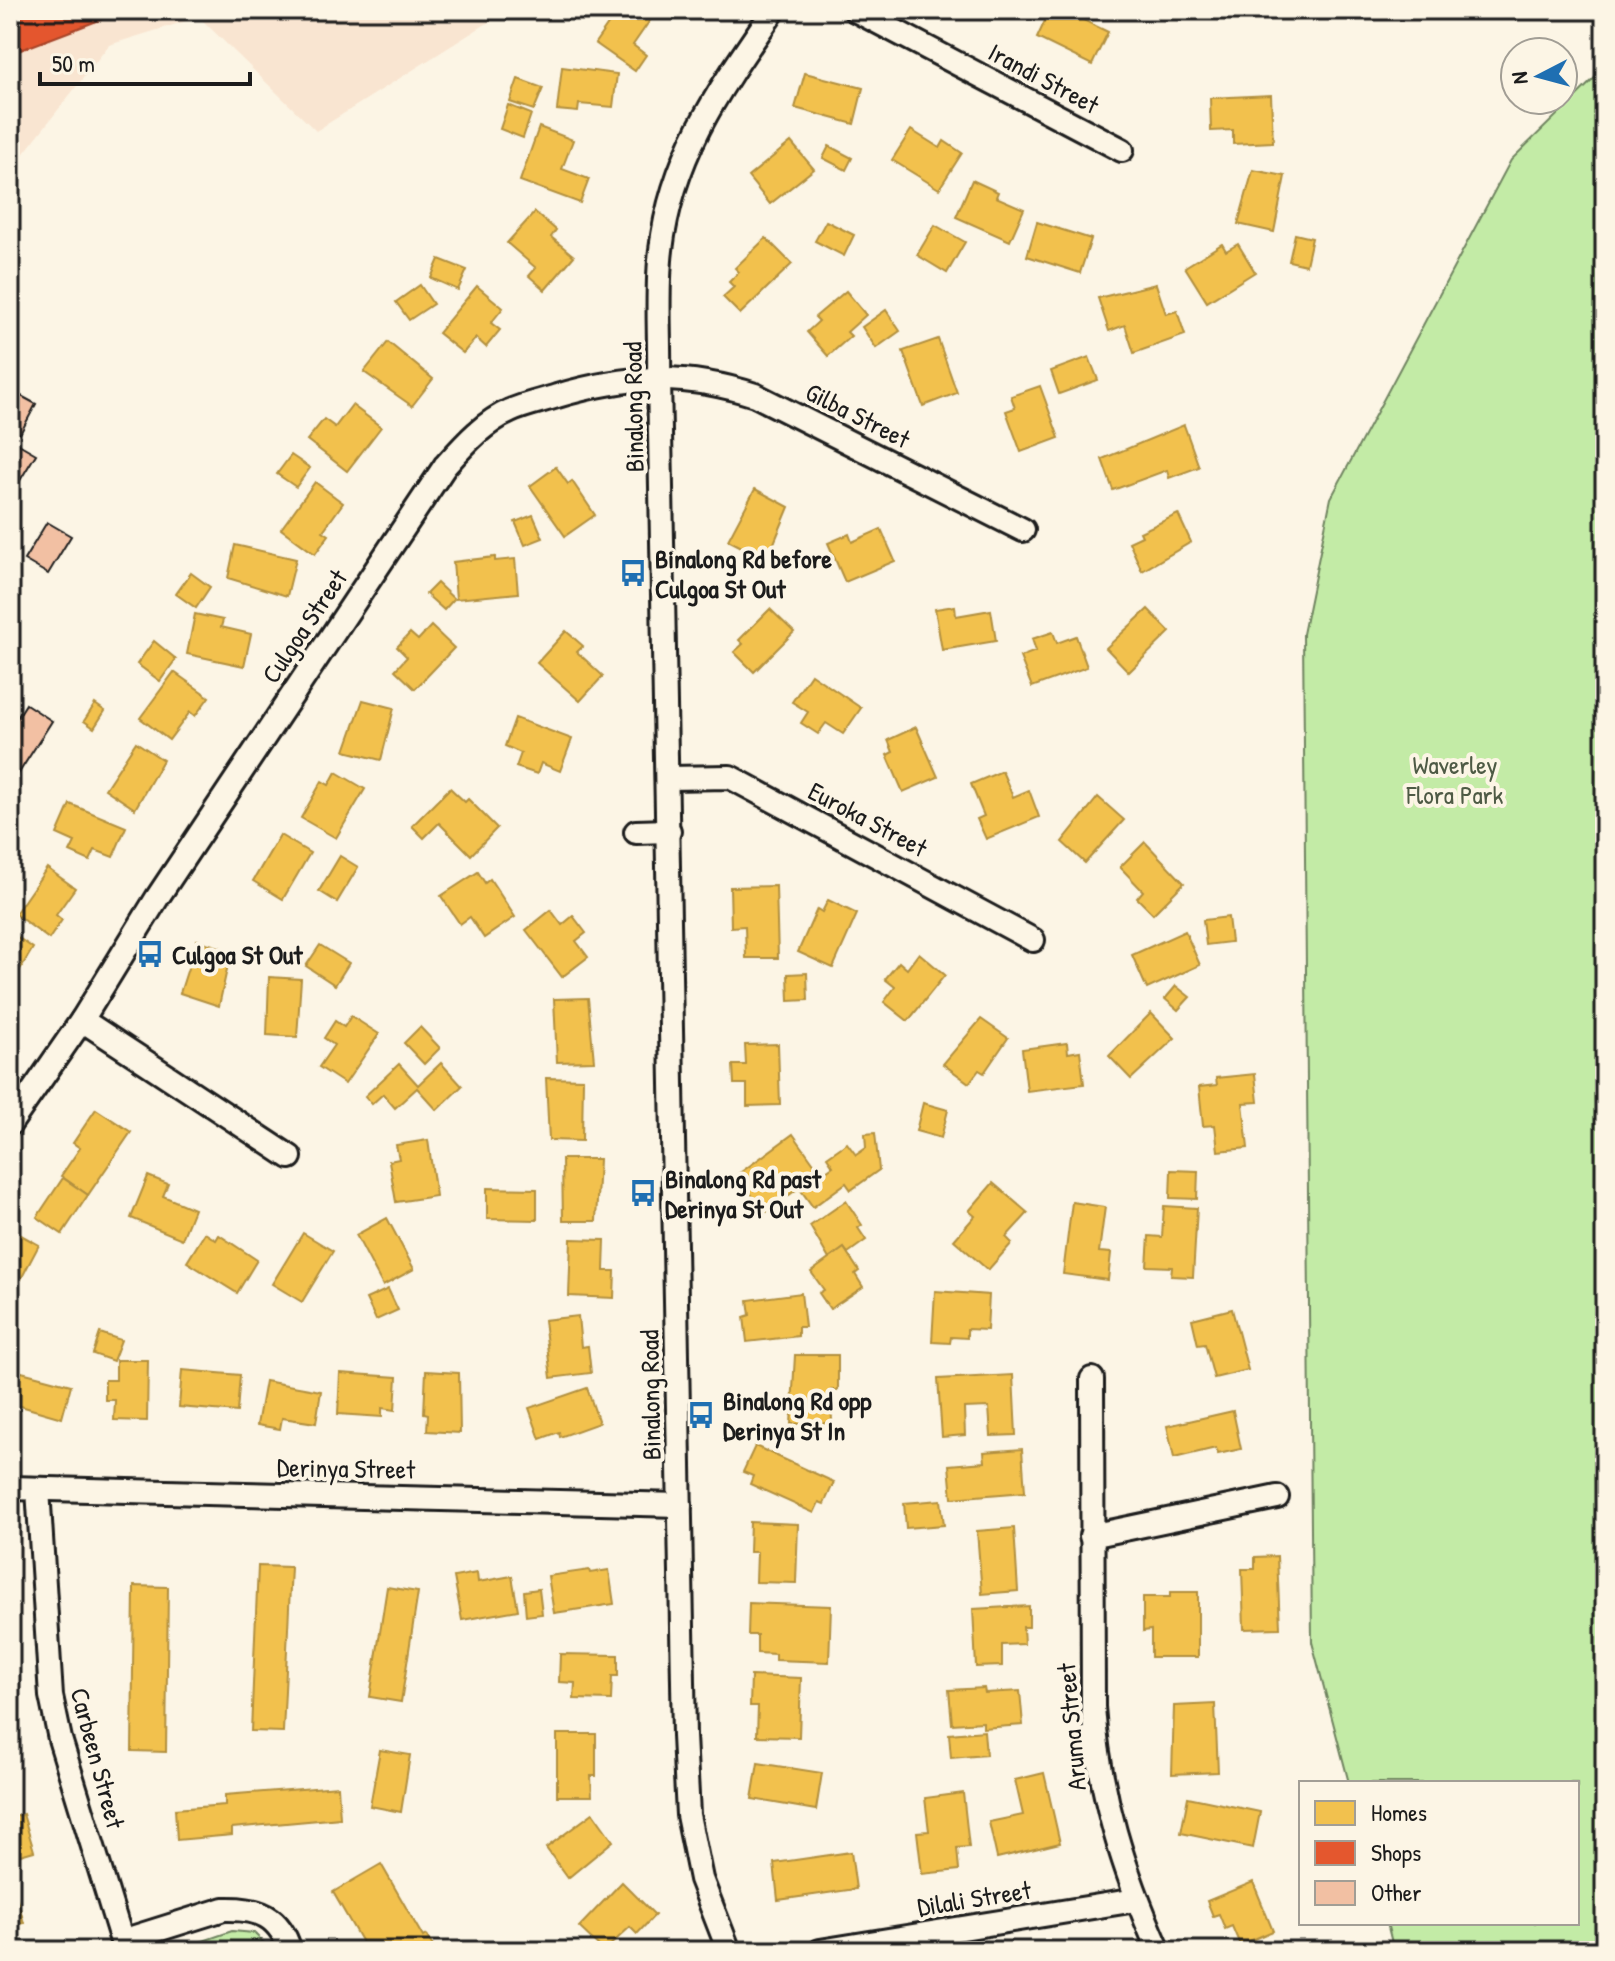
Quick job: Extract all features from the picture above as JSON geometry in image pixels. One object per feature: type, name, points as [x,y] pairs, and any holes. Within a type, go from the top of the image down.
[{"type":"street","name":"Binalong Road","points":[[729,1951],[701,1879],[688,1815],[659,378],[661,251],[668,206],[697,126],[774,10]]},
{"type":"street","name":"Irandi Street","points":[[855,10],[1122,150]]},
{"type":"street","name":"Gilba Street","points":[[659,378],[712,381],[755,395],[1023,530]]},
{"type":"street","name":"Culgoa Street","points":[[10,1124],[82,1020],[157,898],[445,466],[471,437],[509,411],[599,384],[659,378]]},
{"type":"street","name":"Euroka Street","points":[[668,778],[730,777],[1033,940]]},
{"type":"street","points":[[636,832],[669,831]]},
{"type":"street","points":[[82,1020],[290,1157]]},
{"type":"street","name":"Aruma Street","points":[[1092,1379],[1091,1536],[1096,1753],[1106,1804],[1136,1900],[1159,1951]]},
{"type":"street","name":"Derinya Street","points":[[10,1488],[680,1505]]},
{"type":"street","name":"Carbeen Street","points":[[38,1489],[51,1696],[60,1739],[123,1946],[224,1909],[240,1909],[256,1911],[278,1922],[290,1951]]},
{"type":"street","points":[[1091,1536],[1277,1497]]},
{"type":"street","name":"Dilali Street","points":[[820,1951],[1136,1900]]},
{"type":"shaded area","points":[[10,10],[508,10],[316,131],[199,17],[109,45],[10,171]]},
{"type":"green space","name":"Waverley Flora Park","points":[[1605,68],[1605,1951],[1394,1951],[1388,1925],[1579,1925],[1579,1781],[1348,1781],[1312,1642],[1303,634],[1331,498],[1511,160],[1556,116],[1579,116],[1579,93]]},
{"type":"green space","points":[[232,1931],[254,1933],[272,1951],[174,1951]]},
{"type":"building: Homes","points":[[618,10],[645,10],[653,16],[633,45],[646,55],[635,71],[595,43]]},
{"type":"building: Homes","points":[[1050,10],[1063,10],[1108,32],[1092,65],[1037,38]]},
{"type":"building: Homes","points":[[562,67],[617,74],[613,107],[579,104],[578,112],[557,110]]},
{"type":"building: Homes","points":[[805,73],[863,88],[854,124],[795,108]]},
{"type":"building: Homes","points":[[518,79],[543,88],[534,110],[510,102]]},
{"type":"building: Homes","points":[[1271,95],[1273,142],[1233,144],[1233,130],[1211,131],[1210,98]]},
{"type":"building: Homes","points":[[508,105],[531,114],[523,138],[500,129]]},
{"type":"building: Homes","points":[[539,127],[573,140],[562,169],[589,179],[580,203],[520,181]]},
{"type":"building: Homes","points":[[911,130],[940,148],[944,141],[962,153],[939,189],[892,160]]},
{"type":"building: Homes","points":[[791,142],[814,169],[770,204],[748,177]]},
{"type":"building: Homes","points":[[829,146],[852,158],[846,170],[823,158]]},
{"type":"building: Homes","points":[[1253,170],[1285,176],[1274,232],[1238,224]]},
{"type":"building: Homes","points":[[972,180],[998,192],[996,197],[1024,209],[1010,241],[956,217]]},
{"type":"building: Homes","points":[[535,212],[556,230],[551,237],[574,256],[545,290],[529,276],[536,268],[507,243]]},
{"type":"building: Homes","points":[[826,221],[854,235],[844,256],[815,241]]},
{"type":"building: Homes","points":[[1037,222],[1091,239],[1080,273],[1027,256]]},
{"type":"building: Homes","points":[[935,225],[965,242],[947,273],[917,255]]},
{"type":"building: Homes","points":[[1295,234],[1312,238],[1306,265],[1289,261]]},
{"type":"building: Homes","points":[[766,238],[792,264],[740,314],[723,297],[734,287],[729,282],[739,272],[735,268]]},
{"type":"building: Homes","points":[[1222,244],[1226,251],[1238,244],[1255,272],[1207,302],[1185,267]]},
{"type":"building: Homes","points":[[439,259],[467,270],[458,290],[431,278]]},
{"type":"building: Homes","points":[[1156,284],[1166,314],[1177,311],[1185,335],[1134,353],[1125,325],[1109,331],[1098,298]]},
{"type":"building: Homes","points":[[420,285],[433,304],[409,320],[396,302]]},
{"type":"building: Homes","points":[[477,286],[503,308],[491,323],[500,330],[486,347],[476,338],[463,353],[438,333]]},
{"type":"building: Homes","points":[[846,291],[866,315],[847,332],[851,336],[828,356],[807,332],[819,321],[815,317]]},
{"type":"building: Homes","points":[[886,310],[900,331],[876,348],[862,327]]},
{"type":"building: Homes","points":[[938,339],[957,393],[923,406],[903,351]]},
{"type":"building: Homes","points":[[388,342],[433,379],[412,406],[364,372]]},
{"type":"building: Homes","points":[[1089,357],[1098,380],[1059,394],[1051,371]]},
{"type":"building: Homes","points":[[1040,386],[1059,438],[1021,452],[1006,411],[1015,408],[1011,396]]},
{"type":"building: Homes","points":[[352,405],[381,427],[347,471],[307,440],[324,419],[335,427]]},
{"type":"building: Homes","points":[[1184,425],[1199,467],[1169,478],[1167,470],[1113,490],[1102,459]]},
{"type":"building: Homes","points":[[291,455],[310,468],[296,487],[277,474]]},
{"type":"building: Homes","points":[[556,467],[568,484],[572,481],[595,515],[565,536],[530,486]]},
{"type":"building: Homes","points":[[315,482],[343,503],[323,531],[329,535],[315,554],[281,529]]},
{"type":"building: Homes","points":[[755,489],[789,507],[767,560],[728,540]]},
{"type":"building: Homes","points":[[1178,514],[1191,542],[1142,571],[1129,542],[1142,536],[1140,532]]},
{"type":"building: Homes","points":[[533,515],[543,538],[525,545],[515,522]]},
{"type":"building: Homes","points":[[881,529],[895,561],[845,582],[828,543],[849,534],[852,542]]},
{"type":"building: Homes","points":[[235,545],[296,559],[287,596],[228,578]]},
{"type":"building: Homes","points":[[495,557],[495,561],[515,559],[518,593],[456,599],[453,562]]},
{"type":"building: Homes","points":[[191,573],[210,587],[196,608],[176,594]]},
{"type":"building: Homes","points":[[437,583],[454,599],[444,610],[426,594]]},
{"type":"building: Homes","points":[[955,606],[956,616],[991,610],[996,641],[942,650],[935,609]]},
{"type":"building: Homes","points":[[770,609],[794,632],[754,672],[734,652],[743,644],[739,640]]},
{"type":"building: Homes","points":[[1148,609],[1170,632],[1129,672],[1106,648]]},
{"type":"building: Homes","points":[[195,614],[223,620],[221,627],[251,634],[244,666],[187,654]]},
{"type":"building: Homes","points":[[431,626],[454,648],[415,689],[395,670],[407,657],[397,647],[410,633],[418,640]]},
{"type":"building: Homes","points":[[566,631],[583,646],[577,652],[603,676],[580,701],[537,663]]},
{"type":"building: Homes","points":[[1053,632],[1057,643],[1076,636],[1087,667],[1032,687],[1020,657],[1036,651],[1032,639]]},
{"type":"building: Homes","points":[[154,641],[176,659],[160,681],[137,664]]},
{"type":"building: Homes","points":[[174,672],[209,697],[195,716],[190,712],[169,740],[140,718]]},
{"type":"building: Homes","points":[[811,674],[861,708],[843,734],[826,723],[818,734],[801,723],[808,712],[792,702]]},
{"type":"building: Homes","points":[[363,700],[394,708],[381,760],[345,751]]},
{"type":"building: Homes","points":[[95,704],[105,711],[94,728],[84,721]]},
{"type":"building: Homes","points":[[515,718],[572,739],[560,771],[541,763],[537,774],[516,767],[521,753],[505,746]]},
{"type":"building: Homes","points":[[916,727],[938,777],[903,792],[887,755],[893,752],[888,740]]},
{"type":"building: Homes","points":[[136,742],[163,760],[135,809],[105,789]]},
{"type":"building: Homes","points":[[1002,771],[1013,797],[1029,790],[1039,817],[986,839],[977,819],[984,816],[971,784]]},
{"type":"building: Homes","points":[[336,772],[365,789],[336,838],[301,818],[322,781],[329,785]]},
{"type":"building: Homes","points":[[450,788],[465,802],[468,799],[497,828],[471,855],[439,823],[424,838],[412,826]]},
{"type":"building: Homes","points":[[1098,797],[1124,820],[1085,863],[1062,842]]},
{"type":"building: Homes","points":[[70,804],[126,827],[113,857],[95,850],[90,861],[70,852],[75,842],[57,834]]},
{"type":"building: Homes","points":[[280,835],[310,853],[283,899],[253,881]]},
{"type":"building: Homes","points":[[1145,842],[1184,883],[1153,914],[1137,898],[1143,891],[1120,867]]},
{"type":"building: Homes","points":[[340,856],[358,867],[337,902],[319,891]]},
{"type":"building: Homes","points":[[47,868],[75,888],[56,915],[62,920],[49,939],[15,914]]},
{"type":"building: Homes","points":[[478,872],[485,883],[490,879],[515,917],[484,938],[470,917],[460,924],[441,896]]},
{"type":"building: Homes","points":[[776,886],[778,958],[746,958],[745,926],[731,927],[730,887]]},
{"type":"building: Homes","points":[[828,900],[857,914],[833,968],[798,952],[817,909],[822,912]]},
{"type":"building: Homes","points":[[551,910],[562,925],[573,916],[586,933],[576,941],[588,957],[562,977],[526,930]]},
{"type":"building: Homes","points":[[1228,917],[1231,942],[1206,945],[1203,920]]},
{"type":"building: Homes","points":[[1185,931],[1200,965],[1147,989],[1132,955]]},
{"type":"building: Homes","points":[[10,932],[33,948],[10,986]]},
{"type":"building: Homes","points":[[197,940],[231,951],[219,1006],[180,993]]},
{"type":"building: Homes","points":[[320,945],[349,963],[335,985],[306,966]]},
{"type":"building: Homes","points":[[919,953],[945,975],[908,1021],[884,1002],[895,987],[885,979],[899,962],[907,969]]},
{"type":"building: Homes","points":[[807,973],[808,1000],[789,1001],[788,974]]},
{"type":"building: Homes","points":[[269,977],[301,979],[297,1037],[267,1035]]},
{"type":"building: Homes","points":[[1176,986],[1190,997],[1178,1010],[1165,999]]},
{"type":"building: Homes","points":[[588,998],[594,1061],[557,1062],[554,999]]},
{"type":"building: Homes","points":[[1151,1013],[1175,1038],[1131,1079],[1109,1056]]},
{"type":"building: Homes","points":[[351,1016],[379,1034],[345,1084],[319,1067],[334,1045],[324,1038],[335,1021],[344,1027]]},
{"type":"building: Homes","points":[[981,1019],[1008,1038],[984,1073],[979,1070],[969,1083],[943,1064]]},
{"type":"building: Homes","points":[[420,1027],[440,1048],[424,1064],[404,1043]]},
{"type":"building: Homes","points":[[1067,1043],[1068,1053],[1080,1051],[1084,1084],[1027,1091],[1022,1049]]},
{"type":"building: Homes","points":[[778,1044],[780,1105],[747,1106],[747,1084],[734,1084],[733,1065],[746,1065],[745,1045]]},
{"type":"building: Homes","points":[[441,1063],[462,1086],[437,1110],[417,1088],[395,1108],[383,1094],[372,1104],[365,1096],[399,1064],[418,1085]]},
{"type":"building: Homes","points":[[1255,1074],[1258,1102],[1243,1103],[1248,1148],[1218,1151],[1215,1125],[1203,1126],[1199,1087],[1217,1085],[1216,1078]]},
{"type":"building: Homes","points":[[546,1078],[583,1079],[582,1141],[549,1140]]},
{"type":"building: Homes","points":[[923,1103],[948,1110],[941,1138],[916,1131]]},
{"type":"building: Homes","points":[[96,1109],[131,1132],[88,1195],[61,1176],[80,1148],[73,1143]]},
{"type":"building: Homes","points":[[875,1133],[879,1170],[851,1190],[846,1183],[813,1207],[800,1189],[833,1166],[827,1157],[847,1143],[856,1155],[866,1148],[865,1134]]},
{"type":"building: Homes","points":[[793,1134],[820,1172],[765,1213],[737,1175]]},
{"type":"building: Homes","points":[[428,1140],[436,1196],[396,1202],[389,1161],[399,1159],[396,1145]]},
{"type":"building: Homes","points":[[562,1159],[599,1159],[596,1221],[563,1221]]},
{"type":"building: Homes","points":[[1171,1170],[1198,1171],[1197,1199],[1170,1198]]},
{"type":"building: Homes","points":[[148,1176],[168,1184],[163,1196],[194,1209],[182,1239],[131,1218]]},
{"type":"building: Homes","points":[[63,1178],[88,1195],[62,1234],[37,1217]]},
{"type":"building: Homes","points":[[993,1183],[1028,1213],[1006,1237],[1012,1243],[988,1270],[954,1240],[975,1216],[969,1211]]},
{"type":"building: Homes","points":[[487,1188],[537,1189],[537,1220],[487,1219]]},
{"type":"building: Homes","points":[[846,1201],[862,1225],[858,1228],[866,1240],[848,1253],[844,1248],[829,1259],[810,1226]]},
{"type":"building: Homes","points":[[1072,1202],[1105,1207],[1099,1252],[1111,1253],[1108,1280],[1063,1274]]},
{"type":"building: Homes","points":[[1164,1206],[1197,1208],[1193,1277],[1171,1276],[1172,1267],[1147,1266],[1149,1236],[1162,1237]]},
{"type":"building: Homes","points":[[387,1218],[414,1269],[383,1286],[356,1235]]},
{"type":"building: Homes","points":[[10,1229],[39,1245],[12,1296],[10,1294]]},
{"type":"building: Homes","points":[[205,1233],[216,1240],[219,1235],[257,1260],[237,1293],[187,1262]]},
{"type":"building: Homes","points":[[303,1233],[333,1251],[302,1302],[272,1284]]},
{"type":"building: Homes","points":[[571,1239],[605,1240],[604,1271],[615,1271],[614,1298],[569,1296]]},
{"type":"building: Homes","points":[[844,1248],[859,1271],[855,1274],[863,1287],[830,1309],[819,1293],[824,1290],[811,1272]]},
{"type":"building: Homes","points":[[388,1289],[398,1310],[376,1320],[366,1299]]},
{"type":"building: Homes","points":[[935,1291],[989,1295],[987,1330],[967,1329],[967,1338],[951,1337],[950,1343],[932,1342]]},
{"type":"building: Homes","points":[[801,1293],[805,1327],[798,1327],[798,1336],[747,1342],[744,1317],[750,1315],[748,1300]]},
{"type":"building: Homes","points":[[1232,1309],[1248,1370],[1214,1378],[1205,1344],[1198,1345],[1192,1319]]},
{"type":"building: Homes","points":[[578,1316],[581,1347],[588,1346],[591,1373],[551,1378],[544,1320]]},
{"type":"building: Homes","points":[[100,1333],[121,1340],[113,1361],[93,1354]]},
{"type":"building: Homes","points":[[795,1355],[838,1355],[838,1390],[831,1390],[832,1423],[791,1424]]},
{"type":"building: Homes","points":[[116,1360],[148,1360],[147,1421],[114,1420],[115,1400],[105,1400],[105,1380],[116,1380]]},
{"type":"building: Homes","points":[[14,1370],[71,1385],[62,1418],[10,1403]]},
{"type":"building: Homes","points":[[182,1370],[240,1375],[237,1412],[179,1407]]},
{"type":"building: Homes","points":[[426,1371],[459,1373],[460,1433],[427,1431],[428,1414],[424,1413]]},
{"type":"building: Homes","points":[[340,1373],[397,1377],[395,1410],[382,1408],[382,1417],[338,1414]]},
{"type":"building: Homes","points":[[1013,1375],[1016,1435],[991,1436],[989,1407],[964,1408],[965,1435],[942,1437],[938,1379]]},
{"type":"building: Homes","points":[[265,1381],[321,1391],[316,1423],[282,1418],[280,1429],[257,1425]]},
{"type":"building: Homes","points":[[587,1388],[599,1423],[560,1437],[559,1432],[540,1439],[529,1408]]},
{"type":"building: Homes","points":[[1233,1411],[1241,1449],[1218,1454],[1216,1448],[1174,1458],[1167,1426]]},
{"type":"building: Homes","points":[[755,1446],[834,1482],[824,1504],[819,1502],[814,1513],[750,1484],[753,1476],[743,1472]]},
{"type":"building: Homes","points":[[1022,1449],[1025,1492],[952,1498],[949,1465],[985,1462],[984,1452]]},
{"type":"building: Homes","points":[[941,1500],[944,1525],[906,1528],[904,1503]]},
{"type":"building: Homes","points":[[750,1522],[798,1524],[796,1583],[756,1582],[757,1552],[749,1552]]},
{"type":"building: Homes","points":[[1014,1528],[1018,1591],[982,1594],[977,1531]]},
{"type":"building: Homes","points":[[1277,1556],[1280,1628],[1244,1629],[1242,1569],[1255,1569],[1255,1557]]},
{"type":"building: Homes","points":[[258,1566],[291,1567],[283,1732],[251,1731]]},
{"type":"building: Homes","points":[[589,1570],[590,1573],[609,1570],[614,1604],[554,1613],[548,1576]]},
{"type":"building: Homes","points":[[477,1573],[478,1582],[512,1576],[518,1610],[462,1620],[454,1577]]},
{"type":"building: Homes","points":[[134,1586],[168,1587],[166,1752],[132,1751]]},
{"type":"building: Homes","points":[[387,1587],[418,1592],[401,1702],[370,1697]]},
{"type":"building: Homes","points":[[539,1589],[542,1614],[526,1616],[524,1591]]},
{"type":"building: Homes","points":[[1170,1592],[1198,1592],[1198,1657],[1151,1657],[1151,1630],[1143,1631],[1143,1597],[1170,1597]]},
{"type":"building: Homes","points":[[749,1603],[831,1606],[829,1662],[775,1660],[775,1654],[757,1653],[757,1635],[748,1635]]},
{"type":"building: Homes","points":[[1029,1606],[1029,1627],[1023,1627],[1024,1644],[1002,1645],[1002,1666],[976,1667],[973,1609]]},
{"type":"building: Homes","points":[[560,1654],[618,1655],[618,1676],[612,1676],[611,1700],[574,1699],[575,1683],[559,1682]]},
{"type":"building: Homes","points":[[751,1676],[801,1678],[799,1737],[757,1736],[758,1706],[750,1706]]},
{"type":"building: Homes","points":[[984,1688],[985,1693],[1020,1691],[1023,1725],[983,1728],[983,1722],[952,1724],[949,1690]]},
{"type":"building: Homes","points":[[1215,1704],[1218,1772],[1172,1774],[1174,1706]]},
{"type":"building: Homes","points":[[984,1731],[986,1755],[951,1758],[949,1734]]},
{"type":"building: Homes","points":[[557,1734],[596,1734],[596,1776],[591,1776],[592,1796],[557,1796]]},
{"type":"building: Homes","points":[[380,1750],[410,1755],[401,1812],[370,1806]]},
{"type":"building: Homes","points":[[758,1763],[822,1773],[816,1810],[752,1799]]},
{"type":"building: Homes","points":[[1044,1773],[1060,1843],[997,1858],[989,1822],[1023,1815],[1015,1780]]},
{"type":"building: Homes","points":[[338,1786],[340,1818],[232,1828],[232,1835],[177,1840],[175,1809],[225,1805],[225,1795]]},
{"type":"building: Homes","points":[[963,1793],[969,1847],[957,1848],[959,1870],[922,1874],[917,1832],[929,1831],[925,1798]]},
{"type":"building: Homes","points":[[1188,1797],[1260,1812],[1253,1848],[1181,1833]]},
{"type":"building: Homes","points":[[593,1813],[613,1841],[568,1878],[546,1848]]},
{"type":"building: Homes","points":[[23,1814],[34,1851],[10,1858],[10,1818]]},
{"type":"building: Homes","points":[[851,1852],[856,1889],[778,1900],[774,1863]]},
{"type":"building: Homes","points":[[381,1864],[423,1937],[426,1935],[436,1951],[367,1951],[333,1892]]},
{"type":"building: Homes","points":[[622,1882],[655,1915],[637,1934],[630,1927],[604,1951],[579,1927]]},
{"type":"building: Homes","points":[[1253,1882],[1273,1931],[1240,1945],[1232,1926],[1225,1929],[1219,1914],[1213,1916],[1207,1901]]},
{"type":"building: Homes","points":[[14,1888],[24,1923],[10,1927],[10,1889]]},
{"type":"building: Homes","points":[[1305,1942],[1342,1949],[1303,1951]]},
{"type":"building: Shops","points":[[10,10],[126,10],[10,54]]},
{"type":"building: Other","points":[[10,390],[36,404],[20,434],[10,429]]},
{"type":"building: Other","points":[[10,439],[36,454],[10,497]]},
{"type":"building: Other","points":[[47,522],[71,536],[48,574],[24,560]]},
{"type":"building: Other","points":[[26,704],[52,721],[10,787],[10,729]]},
{"type":"place","name":"Binalong Rd before Culgoa St Out","points":[[633,573]]},
{"type":"place","name":"Culgoa St Out","points":[[150,954]]},
{"type":"place","name":"Binalong Rd past Derinya St Out","points":[[643,1193]]},
{"type":"place","name":"Binalong Rd opp Derinya St In","points":[[701,1415]]}]
